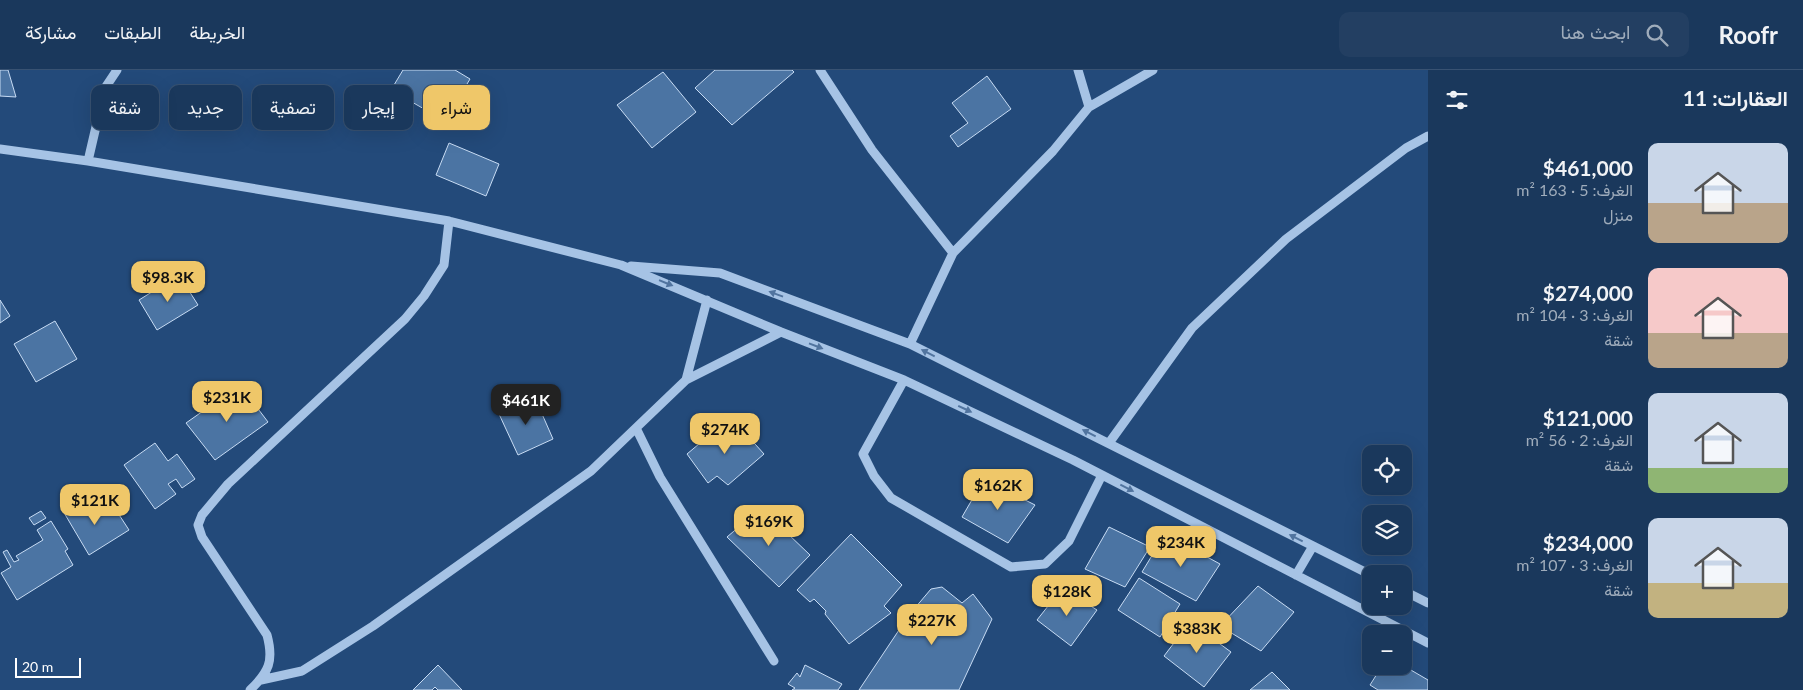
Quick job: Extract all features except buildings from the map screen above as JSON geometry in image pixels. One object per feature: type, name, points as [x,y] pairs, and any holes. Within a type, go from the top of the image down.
[{"type":"street","points":[[88,161],[104,88],[117,70]]},
{"type":"street","points":[[820,70],[872,150],[953,253]]},
{"type":"street","points":[[1078,70],[1090,107]]},
{"type":"street","points":[[910,344],[953,253],[1053,151],[1090,107],[1153,70]]},
{"type":"street","points":[[1109,444],[1192,328],[1286,239],[1406,148],[1428,136]]},
{"type":"street","points":[[0,150],[88,161],[449,222],[621,265],[781,332],[904,380],[1102,475],[1428,644]]},
{"type":"street","points":[[250,690],[261,680],[269,666],[271,652],[267,635],[202,537],[198,525],[202,515],[228,484],[405,320],[424,296],[444,265],[449,222]]},
{"type":"street","points":[[621,265],[720,273],[910,344],[1362,570]]},
{"type":"street","points":[[686,380],[707,300]]},
{"type":"street","points":[[261,680],[302,671],[373,626],[591,471],[686,380],[781,332]]},
{"type":"street","points":[[904,380],[863,454],[874,476],[891,498],[1011,567],[1045,564],[1069,541],[1102,475]]},
{"type":"street","points":[[636,428],[660,477],[774,661]]},
{"type":"street","points":[[1296,575],[1313,546]]},
{"type":"street","points":[[1412,595],[1428,603]]}]
